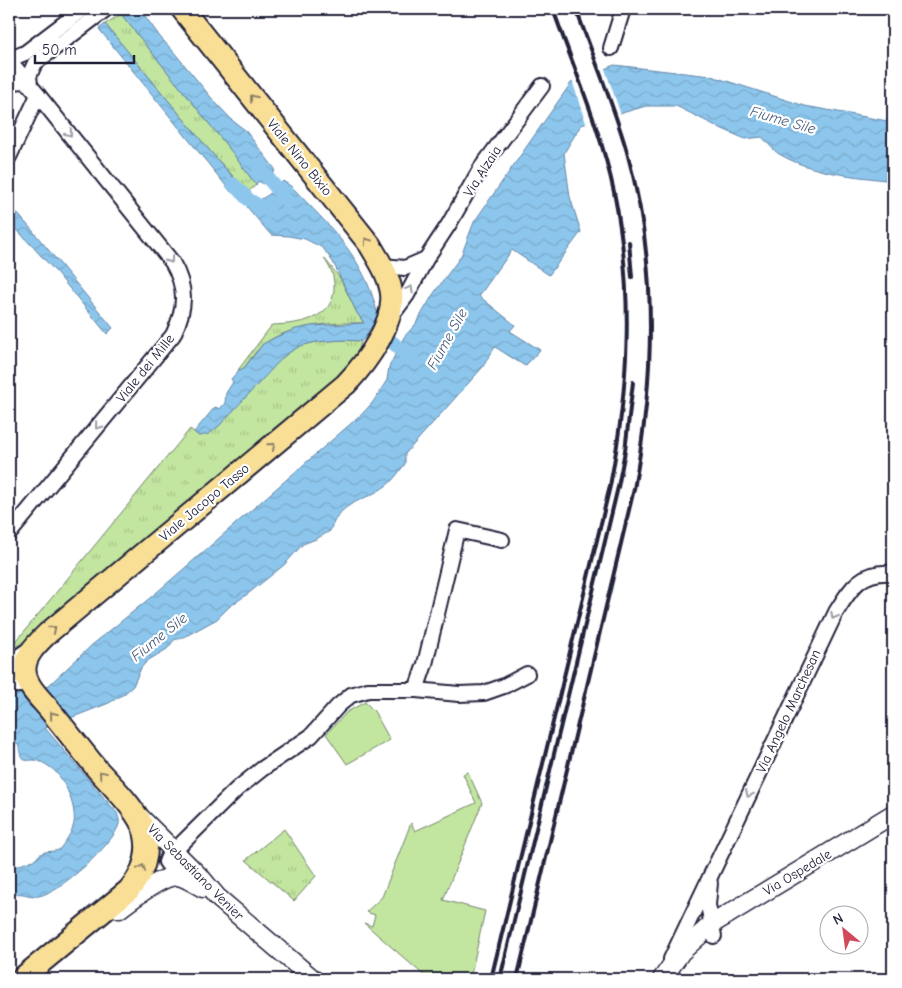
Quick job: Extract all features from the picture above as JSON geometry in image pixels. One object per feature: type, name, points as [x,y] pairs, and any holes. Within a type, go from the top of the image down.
[{"type":"main road","name":"Viale Nino Bixio","points":[[184,13],[370,245],[386,273],[392,291],[390,317]]},
{"type":"main road","name":"Viale Jacopo Tasso","points":[[19,685],[26,679],[25,665],[28,656],[48,633],[346,384],[370,355],[390,317]]},
{"type":"main road","points":[[19,685],[78,746],[126,802],[144,832],[146,849],[140,873],[135,882],[121,897],[21,979]]},
{"type":"street","points":[[9,157],[32,87],[29,76],[35,63],[106,9]]},
{"type":"street","points":[[611,48],[623,9]]},
{"type":"street","points":[[9,56],[15,57],[25,53],[81,10]]},
{"type":"street","name":"Viale dei Mille","points":[[9,60],[172,262],[182,281],[183,308],[173,335],[9,534]]},
{"type":"street","points":[[9,82],[32,87]]},
{"type":"street","name":"Via Alzaia","points":[[390,317],[407,295],[426,259],[449,224],[481,168],[542,86]]},
{"type":"street","points":[[382,266],[405,268],[426,259]]},
{"type":"street","points":[[416,690],[425,664],[457,530],[502,540]]},
{"type":"street","name":"Via Angelo Marchesan","points":[[662,979],[836,612],[845,597],[864,577],[893,573]]},
{"type":"street","name":"Viale Jacopo Tasso","points":[[11,662],[35,646]]},
{"type":"street","points":[[58,949],[173,868],[237,789],[262,769],[311,736],[338,706],[351,695],[368,690],[416,690],[459,694],[484,693],[504,686],[527,674]]},
{"type":"street","name":"Via Sebastiano Venier","points":[[126,802],[173,868],[202,879],[217,897],[313,979]]},
{"type":"street","name":"Via Ospedale","points":[[713,927],[893,814]]},
{"type":"street","points":[[662,979],[681,952],[713,927],[893,828]]},
{"type":"street","name":"Via Angelo Marchesan","points":[[710,878],[708,905],[712,911],[713,927]]},
{"type":"street","points":[[692,913],[692,918],[696,925],[713,927]]},
{"type":"street","points":[[672,979],[693,956],[713,927]]},
{"type":"green space","points":[[121,14],[232,152],[256,185],[248,192],[215,157],[105,24]]},
{"type":"green space","points":[[324,258],[340,278],[364,323],[326,324],[286,333],[264,344],[244,368],[238,370],[272,325],[307,320],[325,310],[331,301],[334,290],[331,269]]},
{"type":"green space","points":[[343,340],[361,341],[358,356],[348,369],[30,640],[9,650],[190,429],[199,436],[209,433],[219,426],[269,370],[300,346]]},
{"type":"green space","points":[[365,702],[374,711],[390,740],[347,764],[326,734],[347,712]]},
{"type":"green space","points":[[468,772],[482,803],[443,900],[485,911],[470,979],[428,979],[364,923],[372,926],[375,915],[366,912],[382,897],[411,823],[415,831],[476,803],[463,774]]},
{"type":"green space","points":[[284,829],[316,876],[294,901],[246,860]]},
{"type":"water","points":[[128,9],[140,9],[160,37],[214,101],[233,121],[245,130],[275,169],[273,176],[264,184],[258,181],[256,185],[232,152],[121,14]]},
{"type":"water","points":[[105,24],[215,157],[250,196],[244,200],[238,193],[231,192],[99,29]]},
{"type":"water","name":"Fiume Sile","points":[[614,65],[711,76],[805,106],[893,122],[893,181],[849,176],[806,166],[779,154],[762,137],[745,139],[676,106],[646,106],[581,125],[564,153],[570,197],[581,232],[549,275],[512,250],[479,296],[515,325],[510,331],[540,350],[525,366],[495,347],[482,368],[405,454],[405,464],[390,483],[347,507],[340,513],[330,531],[303,544],[284,565],[229,607],[217,619],[186,636],[174,640],[167,649],[147,661],[141,668],[133,686],[124,694],[109,703],[45,728],[117,813],[119,824],[115,833],[97,855],[60,886],[39,896],[17,894],[9,897],[9,869],[36,859],[43,853],[59,850],[73,827],[74,812],[69,794],[56,772],[38,761],[23,759],[19,746],[9,737],[9,694],[27,693],[48,686],[92,645],[156,593],[363,413],[373,402],[387,380],[389,367],[404,337],[415,325],[434,293],[461,256],[474,222],[571,83]]},
{"type":"water","points":[[283,181],[292,187],[332,229],[354,258],[363,274],[379,314],[365,338],[361,341],[316,342],[300,346],[285,355],[219,426],[209,434],[199,436],[194,432],[215,407],[220,409],[225,403],[226,393],[233,382],[231,379],[239,370],[244,368],[263,344],[296,329],[312,326],[364,323],[357,313],[333,262],[323,248],[305,239],[271,235],[247,207],[271,193]]},
{"type":"water","points":[[9,204],[113,328],[107,334],[56,272],[9,221]]},
{"type":"pier","points":[[604,66],[621,115],[587,126],[572,80]]},
{"type":"waterway","points":[[257,165],[288,202]]},
{"type":"waterway","points":[[233,184],[249,200],[270,212]]},
{"type":"waterway","points":[[381,326],[385,336],[412,359]]},
{"type":"railway","points":[[491,979],[610,486],[625,375],[627,303],[620,229],[614,192],[595,123],[553,9]]},
{"type":"railway","points":[[517,979],[634,489],[646,405],[649,362],[648,277],[637,193],[616,116],[576,9]]},
{"type":"railway","points":[[629,242],[632,277]]},
{"type":"railway","points":[[500,979],[618,487],[625,451],[633,382]]}]
